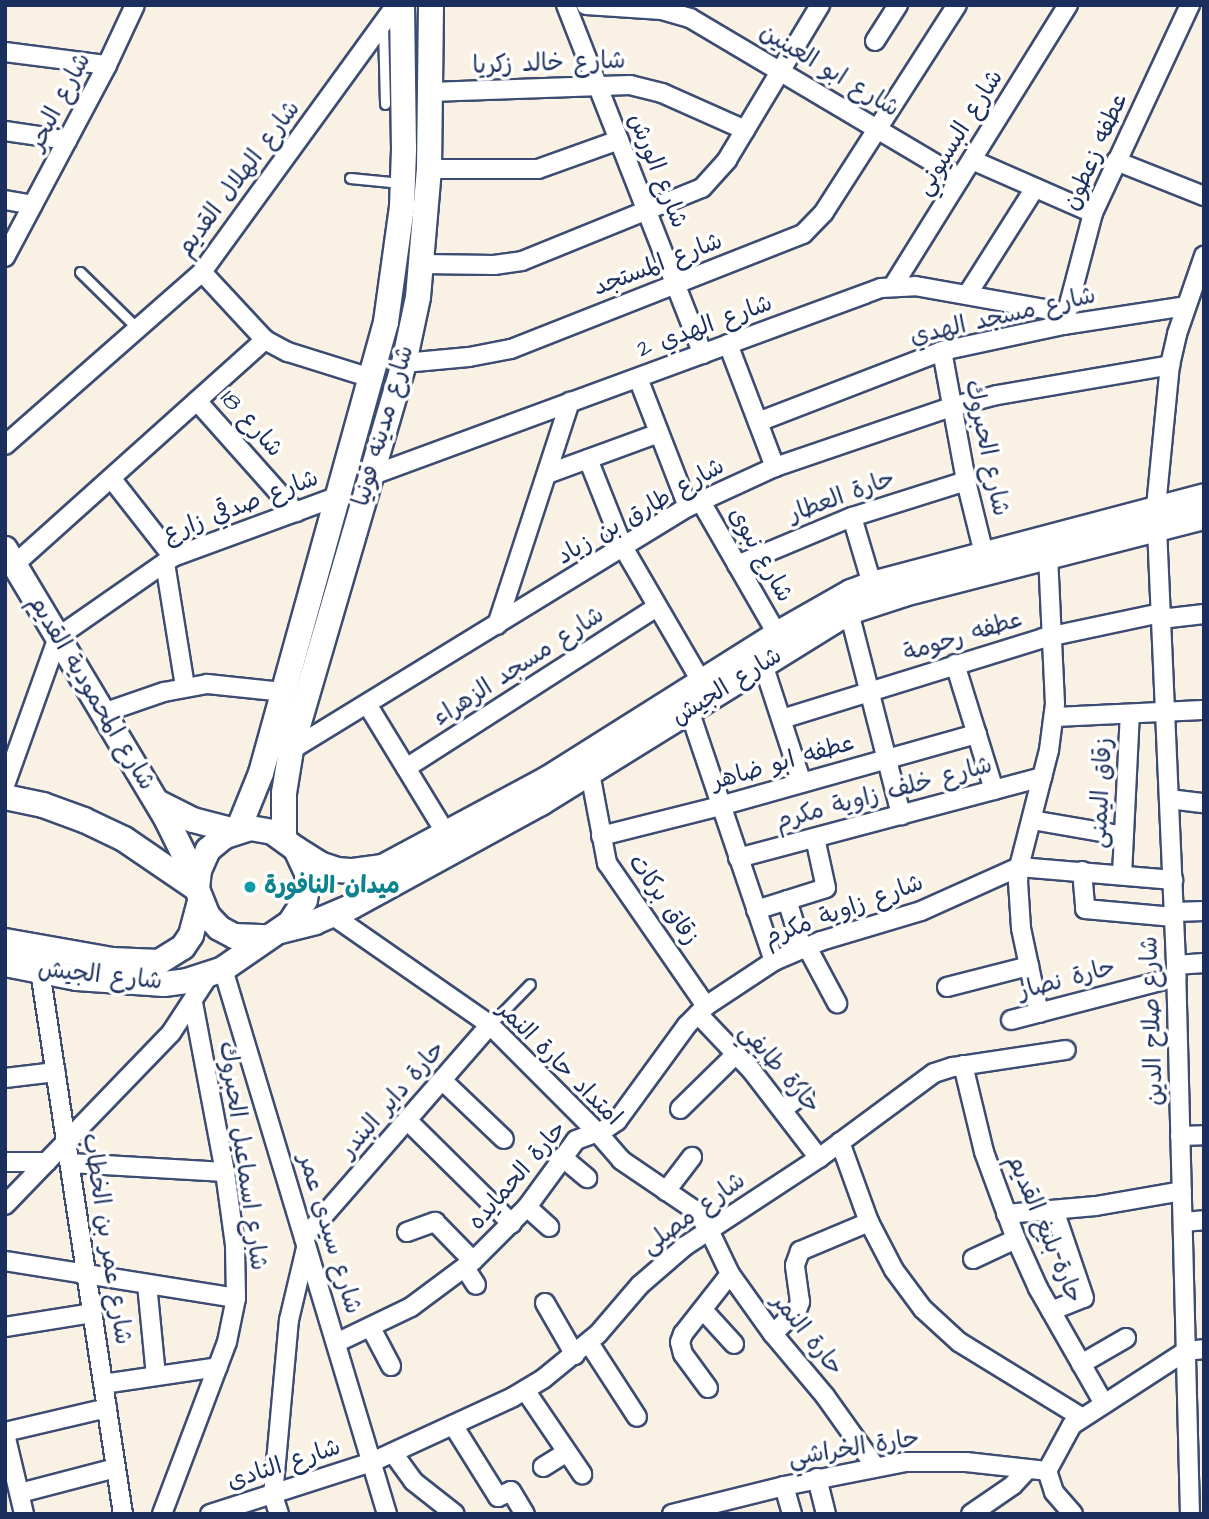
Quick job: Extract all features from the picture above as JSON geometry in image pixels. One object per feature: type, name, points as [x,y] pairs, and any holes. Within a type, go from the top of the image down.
[{"type":"main road","name":"شارع مدينه قونيا","points":[[236,830],[255,793],[386,322],[396,265],[403,184],[402,5]]},
{"type":"main road","name":"شارع مدينه قونيا","points":[[290,843],[284,793],[291,750],[404,363],[422,264],[429,169],[432,5]]},
{"type":"main road","name":"شارع الجيش","points":[[290,843],[322,865],[337,870],[383,867],[547,779],[690,709],[849,612],[904,594],[1048,555],[1157,517],[1204,496]]},
{"type":"main road","name":"شارع الجيش","points":[[5,964],[77,978],[164,984],[216,972],[273,934],[332,915],[590,773],[701,681],[836,600],[872,584],[984,554],[1157,517],[1204,517]]},
{"type":"main road","name":"شارع المحمودية القديم","points":[[10,556],[155,800],[198,891]]},
{"type":"main road","points":[[5,797],[43,805],[85,820],[124,839],[198,891],[208,916],[234,936],[273,934],[290,923],[305,900],[307,873],[290,843],[262,829],[236,830],[208,850],[198,891]]},
{"type":"main road","name":"شارع المحمودية القديم","points":[[155,800],[193,820],[236,830]]},
{"type":"main road","name":"شارع الجيش","points":[[5,941],[112,960],[159,962],[183,947],[191,935],[198,891]]},
{"type":"street","name":"شارع الهلال القديم","points":[[5,445],[202,272],[396,5]]},
{"type":"street","name":"شارع الورش","points":[[566,5],[703,354]]},
{"type":"street","name":"شارع ابو العينين","points":[[586,5],[676,13],[704,25],[960,178]]},
{"type":"street","points":[[422,264],[480,265],[522,261],[694,193],[709,182],[745,130],[819,5]]},
{"type":"street","points":[[875,41],[898,5]]},
{"type":"street","name":"شارع المستجد","points":[[404,363],[511,349],[803,234],[824,212],[957,5]]},
{"type":"street","name":"شارع البسيوني","points":[[892,286],[1068,5]]},
{"type":"street","name":"عطفه زعطون","points":[[1065,319],[1093,213],[1190,5]]},
{"type":"street","name":"شارع البحر","points":[[6,253],[107,65],[129,6]]},
{"type":"street","points":[[5,52],[107,65]]},
{"type":"street","name":"شارع خالد زكريا","points":[[430,92],[597,85],[645,87],[745,130]]},
{"type":"street","points":[[5,131],[67,140]]},
{"type":"street","points":[[429,169],[538,169],[619,140]]},
{"type":"street","points":[[972,159],[1093,213]]},
{"type":"street","points":[[1116,161],[1204,196]]},
{"type":"street","points":[[967,295],[1035,188]]},
{"type":"street","points":[[5,200],[33,205]]},
{"type":"street","name":"شارع صلاح الدين","points":[[1190,1514],[1196,1437],[1195,1350],[1183,1222],[1173,880],[1157,517],[1170,365],[1186,306],[1204,256]]},
{"type":"street","points":[[202,272],[265,340],[288,352],[371,378]]},
{"type":"street","name":"شارع الهدي 2","points":[[370,477],[892,286],[915,286],[967,295],[1065,319]]},
{"type":"street","name":"شارع مسجد الهدي","points":[[758,422],[942,351],[1065,319],[1186,306]]},
{"type":"street","points":[[10,556],[111,478],[265,340]]},
{"type":"street","points":[[728,344],[775,467]]},
{"type":"street","name":"شارع الحبروك","points":[[942,351],[966,481],[984,554]]},
{"type":"street","name":"شارع طارق بن زياد","points":[[291,750],[694,504],[775,467],[951,407],[998,395],[1170,365]]},
{"type":"street","name":"شارع نبوى","points":[[638,378],[659,433],[694,504],[737,565],[777,634]]},
{"type":"street","name":"شارع 18","points":[[197,401],[296,512]]},
{"type":"street","points":[[497,625],[570,402]]},
{"type":"street","points":[[547,474],[659,433]]},
{"type":"street","points":[[588,459],[623,547],[701,681]]},
{"type":"street","points":[[111,478],[169,560],[186,687]]},
{"type":"street","name":"حارة العطار","points":[[737,565],[852,517],[966,481]]},
{"type":"street","name":"شارع صدقي زارع","points":[[58,637],[169,560],[339,496]]},
{"type":"street","points":[[852,517],[872,584]]},
{"type":"street","points":[[1039,1013],[1019,913],[1018,867],[1032,820],[1054,717],[1054,635],[1048,555]]},
{"type":"street","name":"شارع مسجد الزهراء","points":[[406,768],[657,607]]},
{"type":"street","points":[[849,612],[901,815]]},
{"type":"street","points":[[1161,616],[1204,614]]},
{"type":"street","name":"عطفه رحومة","points":[[782,719],[1054,635],[1161,616]]},
{"type":"street","points":[[5,785],[58,637]]},
{"type":"street","points":[[764,664],[802,783]]},
{"type":"street","points":[[956,664],[995,790]]},
{"type":"street","points":[[103,713],[186,687],[229,684],[283,692]]},
{"type":"street","points":[[368,704],[447,835]]},
{"type":"street","points":[[690,709],[720,806],[774,961]]},
{"type":"street","points":[[1054,717],[1204,710]]},
{"type":"street","name":"زقاق اليمنى","points":[[1122,875],[1130,713]]},
{"type":"street","name":"عطفه ابو ضاهر","points":[[601,836],[720,806],[977,734]]},
{"type":"street","name":"زقاق بركات","points":[[590,773],[600,817],[604,856],[702,1010]]},
{"type":"street","name":"شارع خلف زاوية مكرم","points":[[738,858],[1042,777]]},
{"type":"street","points":[[1169,799],[1204,803]]},
{"type":"street","points":[[1032,820],[1124,836]]},
{"type":"street","points":[[756,910],[826,888],[815,838]]},
{"type":"street","name":"شارع زاوية مكرم","points":[[597,1132],[617,1121],[702,1010],[774,961],[804,947],[921,911],[1018,867],[1173,880]]},
{"type":"street","points":[[1082,871],[1084,909],[1174,914],[1204,911]]},
{"type":"street","points":[[788,900],[804,947],[837,1003]]},
{"type":"street","name":"امتداد حارة النمر","points":[[332,915],[490,1026],[597,1132],[621,1160],[696,1211],[709,1230]]},
{"type":"street","name":"حارة نصار","points":[[1011,1020],[1204,963]]},
{"type":"street","points":[[947,987],[1029,965]]},
{"type":"street","name":"شارع عمر بن الخطاب","points":[[40,971],[123,1514]]},
{"type":"street","points":[[5,1205],[171,1032],[216,972]]},
{"type":"street","name":"شارع سيدى عمر","points":[[216,972],[305,1242],[387,1514]]},
{"type":"street","name":"شارع اسماعيل الحبروك","points":[[162,1514],[227,1342],[236,1298],[235,1245],[225,1172],[193,1003]]},
{"type":"street","name":"حارة طايفي","points":[[702,1010],[819,1158]]},
{"type":"street","name":"حارة داير البندر","points":[[305,1242],[490,1026]]},
{"type":"street","name":"شارع مصلى","points":[[372,1462],[525,1390],[582,1349],[662,1265],[709,1230],[819,1158],[925,1078],[963,1065],[1066,1050]]},
{"type":"street","points":[[680,1109],[736,1054]]},
{"type":"street","name":"حارة بليغ القديم","points":[[963,1065],[984,1152],[1016,1239],[1051,1311],[1103,1402]]},
{"type":"street","points":[[5,1078],[56,1072]]},
{"type":"street","points":[[443,1081],[504,1139]]},
{"type":"street","points":[[783,1110],[804,1093]]},
{"type":"street","points":[[408,1121],[512,1224]]},
{"type":"street","name":"حارة الحمايده","points":[[336,1343],[371,1328],[420,1301],[469,1265],[527,1207],[562,1157],[582,1135],[597,1132]]},
{"type":"street","points":[[1180,1136],[1204,1135]]},
{"type":"street","points":[[840,1142],[869,1222],[908,1291],[940,1327],[979,1355],[1081,1417]]},
{"type":"street","points":[[562,1157],[587,1178]]},
{"type":"street","points":[[666,1191],[692,1157]]},
{"type":"street","points":[[5,1162],[47,1162]]},
{"type":"street","points":[[69,1163],[225,1172]]},
{"type":"street","points":[[1006,1214],[1054,1210],[1182,1191]]},
{"type":"street","points":[[527,1207],[549,1227]]},
{"type":"street","points":[[1051,1311],[1084,1298],[1054,1210]]},
{"type":"street","points":[[1183,1222],[1204,1220]]},
{"type":"street","points":[[407,1233],[435,1222],[469,1265],[476,1285]]},
{"type":"street","points":[[774,1334],[797,1310],[800,1302],[795,1265],[800,1251],[869,1222]]},
{"type":"street","name":"حارة النمر","points":[[709,1230],[730,1274],[774,1334],[825,1396],[874,1466]]},
{"type":"street","points":[[973,1259],[1016,1239]]},
{"type":"street","points":[[279,1514],[273,1495],[289,1320],[305,1242]]},
{"type":"street","points":[[5,1261],[236,1298]]},
{"type":"street","points":[[708,1388],[680,1346],[683,1334],[730,1274]]},
{"type":"street","points":[[147,1284],[156,1376]]},
{"type":"street","points":[[545,1303],[638,1417]]},
{"type":"street","points":[[703,1310],[734,1344]]},
{"type":"street","points":[[5,1327],[92,1313]]},
{"type":"street","points":[[371,1328],[391,1366]]},
{"type":"street","points":[[1080,1364],[1126,1338]]},
{"type":"street","points":[[1073,1514],[1054,1492],[1047,1471],[1065,1435],[1081,1417],[1103,1402],[1195,1350]]},
{"type":"street","points":[[103,1384],[218,1367]]},
{"type":"street","points":[[525,1390],[582,1474]]},
{"type":"street","points":[[24,1514],[8,1455],[5,1433],[107,1408]]},
{"type":"street","points":[[453,1425],[498,1497],[511,1491],[525,1514]]},
{"type":"street","points":[[543,1467],[567,1452]]},
{"type":"street","points":[[393,1453],[413,1481],[455,1514]]},
{"type":"street","name":"حارة الخراشي","points":[[672,1514],[874,1466],[935,1461],[1047,1471]]},
{"type":"street","name":"شارع النادى","points":[[210,1514],[372,1462]]},
{"type":"street","points":[[19,1493],[116,1468]]},
{"type":"street","points":[[971,1514],[1013,1485],[1027,1470]]},
{"type":"street","points":[[817,1478],[826,1514]]},
{"type":"street","points":[[784,1486],[792,1514]]},
{"type":"lane","points":[[383,24],[385,104]]},
{"type":"lane","points":[[350,178],[403,184]]},
{"type":"lane","points":[[80,272],[138,328]]},
{"type":"lane","points":[[490,1026],[530,984]]},
{"type":"place","name":"ميدان النافورة","points":[[250,887]]}]
